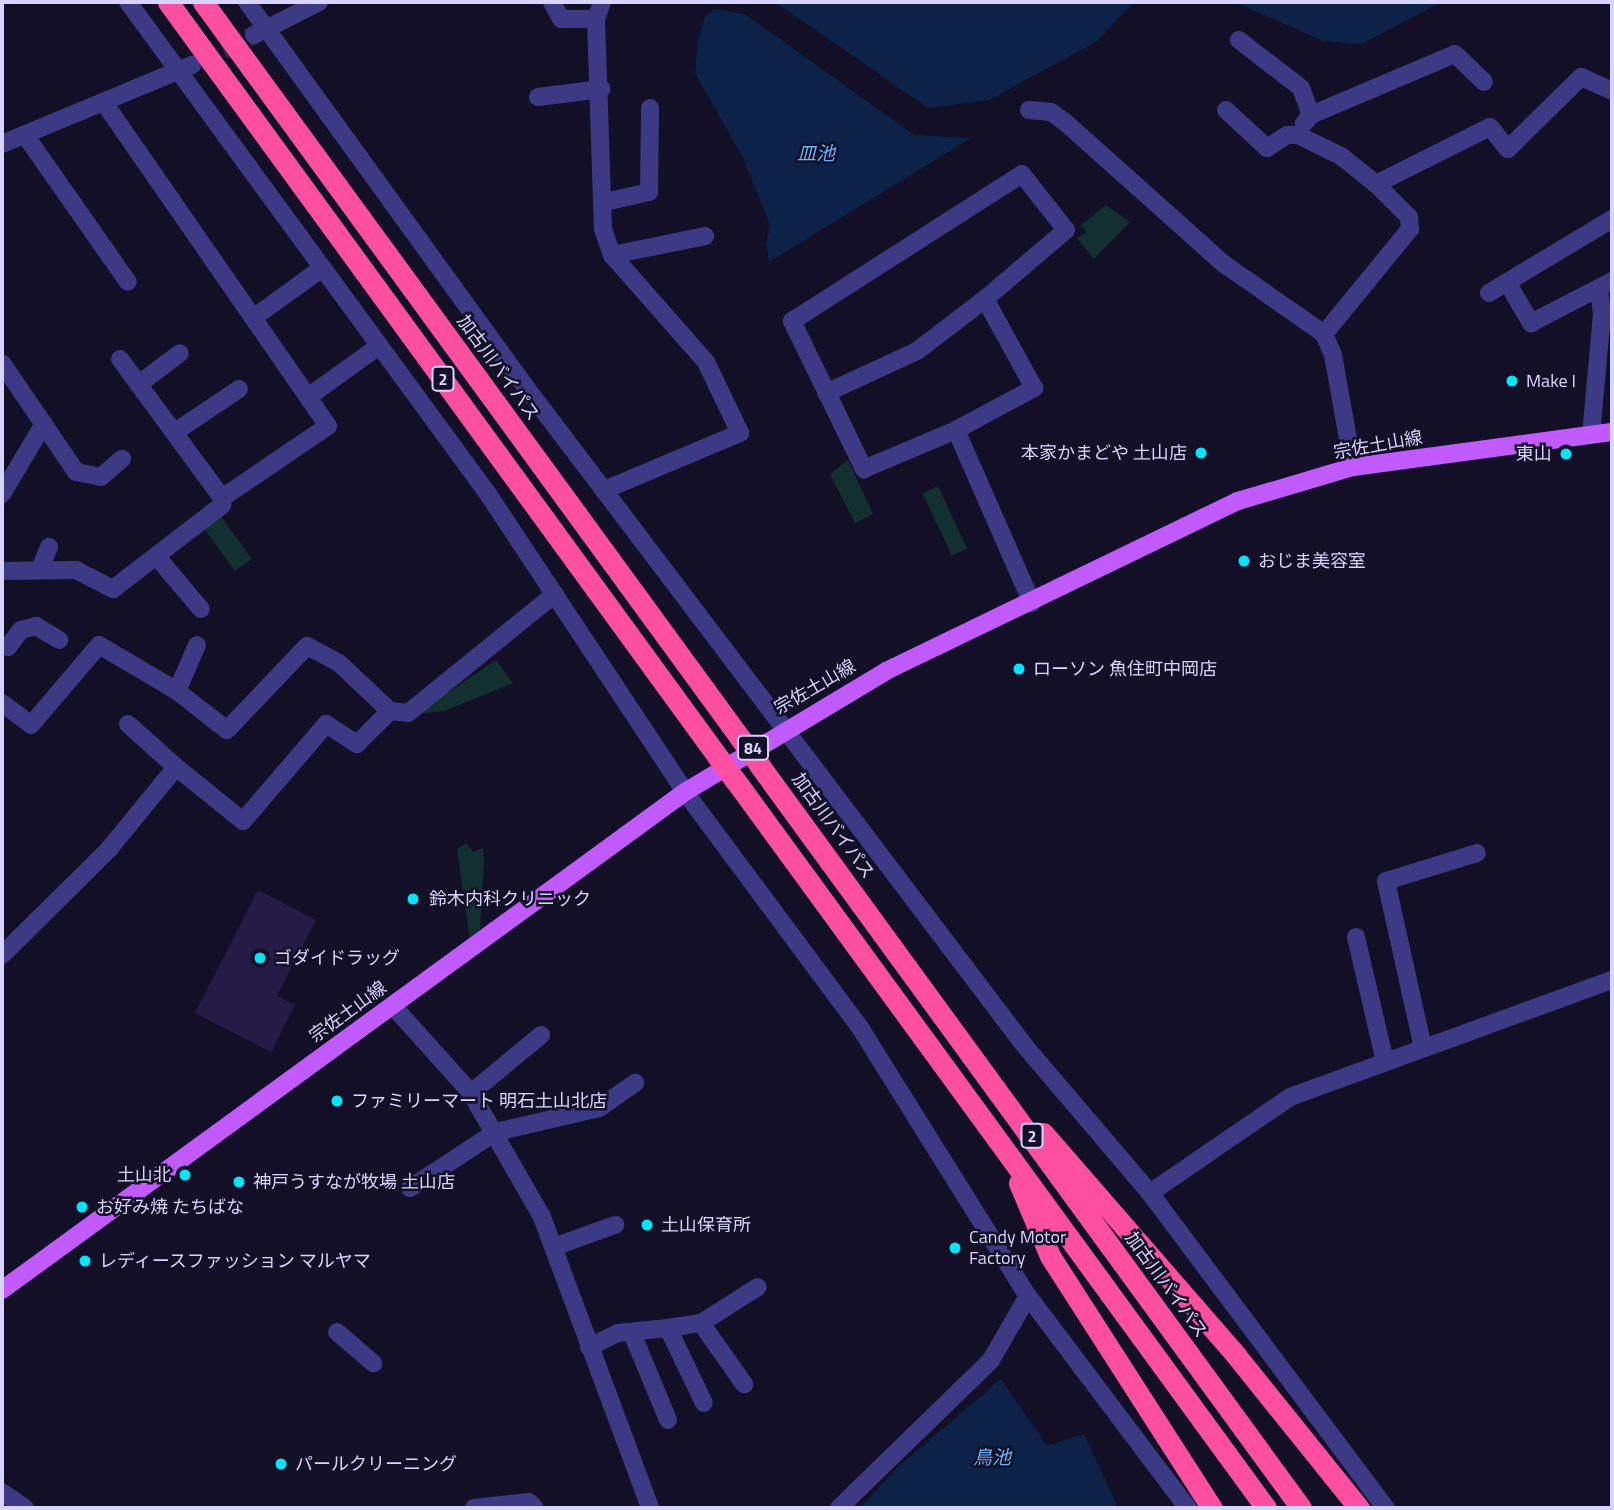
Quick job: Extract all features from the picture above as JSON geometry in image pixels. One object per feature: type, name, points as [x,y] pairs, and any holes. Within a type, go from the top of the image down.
[{"type":"highway","name":"2","points":[[168,2],[1266,1508]]},
{"type":"highway","name":"加古川バイパス","points":[[203,2],[991,1078],[1301,1508]]},
{"type":"highway","points":[[991,1078],[1200,1313],[1359,1508]]},
{"type":"highway","points":[[1004,1147],[1050,1256],[1212,1508]]},
{"type":"main road","name":"宗佐土山線","points":[[2,1290],[685,792],[786,727],[886,671],[1032,603],[1238,501],[1353,467],[1612,432]]},
{"type":"street","points":[[128,2],[186,68],[321,269],[555,594],[685,792],[859,1026],[1028,1296],[1188,1508]]},
{"type":"street","points":[[247,2],[261,32],[531,394],[607,489],[1024,1045],[1150,1193],[1386,1508]]},
{"type":"street","points":[[261,32],[319,2]]},
{"type":"street","points":[[552,2],[561,19],[596,19]]},
{"type":"street","points":[[602,2],[596,19],[606,202],[603,229],[612,255],[706,362],[740,433],[607,489]]},
{"type":"street","points":[[1239,40],[1301,88],[1311,114]]},
{"type":"street","points":[[1298,135],[1311,114],[1455,54],[1484,82]]},
{"type":"street","points":[[2,144],[186,68]]},
{"type":"street","points":[[1376,184],[1490,127],[1508,149],[1581,77],[1612,91]]},
{"type":"street","points":[[538,97],[601,89]]},
{"type":"street","points":[[104,102],[328,426],[222,498]]},
{"type":"street","points":[[606,202],[649,192],[650,108]]},
{"type":"street","points":[[1029,110],[1051,112],[1065,122],[1224,264],[1324,334],[1333,355],[1353,467]]},
{"type":"street","points":[[1226,110],[1267,148],[1287,135],[1298,135],[1341,156],[1376,184],[1409,217],[1410,229],[1324,334]]},
{"type":"street","points":[[25,135],[128,282]]},
{"type":"street","points":[[826,393],[917,351],[985,299],[1066,230],[1022,174],[792,321],[826,393],[864,469],[956,430],[1034,388],[985,299]]},
{"type":"street","points":[[1489,293],[1612,219]]},
{"type":"street","points":[[612,255],[705,236]]},
{"type":"street","points":[[253,318],[321,269]]},
{"type":"street","points":[[1507,282],[1531,323],[1606,284]]},
{"type":"street","points":[[1591,435],[1606,284]]},
{"type":"street","points":[[309,397],[379,346]]},
{"type":"street","points":[[139,384],[180,353]]},
{"type":"street","points":[[2,571],[76,570],[113,589],[222,505],[222,498],[120,359]]},
{"type":"street","points":[[2,363],[42,427],[76,472],[100,477],[122,460]]},
{"type":"street","points":[[175,432],[239,390]]},
{"type":"street","points":[[3,488],[42,427]]},
{"type":"street","points":[[956,430],[1032,603]]},
{"type":"street","points":[[40,569],[49,547]]},
{"type":"street","points":[[157,557],[201,609]]},
{"type":"street","points":[[2,703],[31,725],[99,645],[177,691],[227,730],[307,646],[339,663],[390,711],[408,713],[555,594]]},
{"type":"street","points":[[4,647],[21,630],[36,626],[59,640]]},
{"type":"street","points":[[177,691],[197,645]]},
{"type":"street","points":[[128,724],[243,821],[326,724],[357,744],[390,711]]},
{"type":"street","points":[[2,955],[109,849],[176,767]]},
{"type":"street","points":[[1423,1048],[1386,881],[1477,853]]},
{"type":"street","points":[[1356,937],[1385,1062]]},
{"type":"street","points":[[1150,1193],[1290,1097],[1612,980]]},
{"type":"street","points":[[393,1006],[471,1093],[496,1132],[556,1246],[589,1347],[650,1508]]},
{"type":"street","points":[[471,1093],[541,1035]]},
{"type":"street","points":[[410,1188],[496,1132],[599,1108],[635,1083]]},
{"type":"street","points":[[556,1246],[615,1225]]},
{"type":"street","points":[[589,1347],[632,1333],[701,1323],[758,1287]]},
{"type":"street","points":[[839,1508],[991,1360],[1028,1296]]},
{"type":"street","points":[[701,1323],[744,1384]]},
{"type":"street","points":[[668,1328],[704,1403]]},
{"type":"street","points":[[337,1332],[373,1363]]},
{"type":"street","points":[[632,1333],[668,1420]]},
{"type":"street","points":[[2,1492],[25,1508]]},
{"type":"street","points":[[474,1508],[529,1502],[535,1508]]},
{"type":"green space","points":[[1106,205],[1130,222],[1094,259],[1077,238],[1087,232],[1081,225]]},
{"type":"green space","points":[[848,460],[873,514],[855,523],[830,474]]},
{"type":"green space","points":[[938,486],[967,549],[952,556],[923,493]]},
{"type":"green space","points":[[220,515],[252,559],[235,571],[203,527]]},
{"type":"green space","points":[[496,660],[513,683],[444,711],[416,714]]},
{"type":"green space","points":[[466,843],[473,852],[483,848],[484,860],[480,932],[470,940],[457,849]]},
{"type":"water","points":[[775,2],[1134,2],[1096,42],[989,100],[928,108]]},
{"type":"water","points":[[1235,2],[1441,2],[1362,44],[1323,41]]},
{"type":"water","name":"皿池","points":[[714,9],[745,14],[914,135],[971,138],[769,262],[766,244],[770,225],[743,158],[695,73],[698,40],[705,17]]},
{"type":"water","name":"鳥池","points":[[1001,1379],[1047,1446],[1084,1434],[1118,1508],[860,1508],[899,1466]]},
{"type":"building","name":"ゴダイドラッグ","points":[[258,890],[316,920],[277,996],[295,1005],[271,1052],[195,1013]]},
{"type":"tunnel","points":[[199,62],[254,35]]},
{"type":"place","name":"Make I","points":[[1512,381]]},
{"type":"place","name":"本家かまどや 土山店","points":[[1201,453]]},
{"type":"place","name":"東山","points":[[1566,454]]},
{"type":"place","name":"おじま美容室","points":[[1244,561]]},
{"type":"place","name":"ローソン 魚住町中岡店","points":[[1019,669]]},
{"type":"place","name":"鈴木内科クリニック","points":[[413,899]]},
{"type":"place","name":"ゴダイドラッグ","points":[[260,958]]},
{"type":"place","name":"ファミリーマート 明石土山北店","points":[[337,1101]]},
{"type":"place","name":"土山北","points":[[185,1175]]},
{"type":"place","name":"神戸うすなが牧場 土山店","points":[[239,1182]]},
{"type":"place","name":"お好み焼 たちばな","points":[[82,1207]]},
{"type":"place","name":"土山保育所","points":[[647,1225]]},
{"type":"place","name":"Candy Motor Factory","points":[[955,1248]]},
{"type":"place","name":"レディースファッション マルヤマ","points":[[85,1261]]},
{"type":"place","name":"パールクリーニング","points":[[281,1464]]}]
